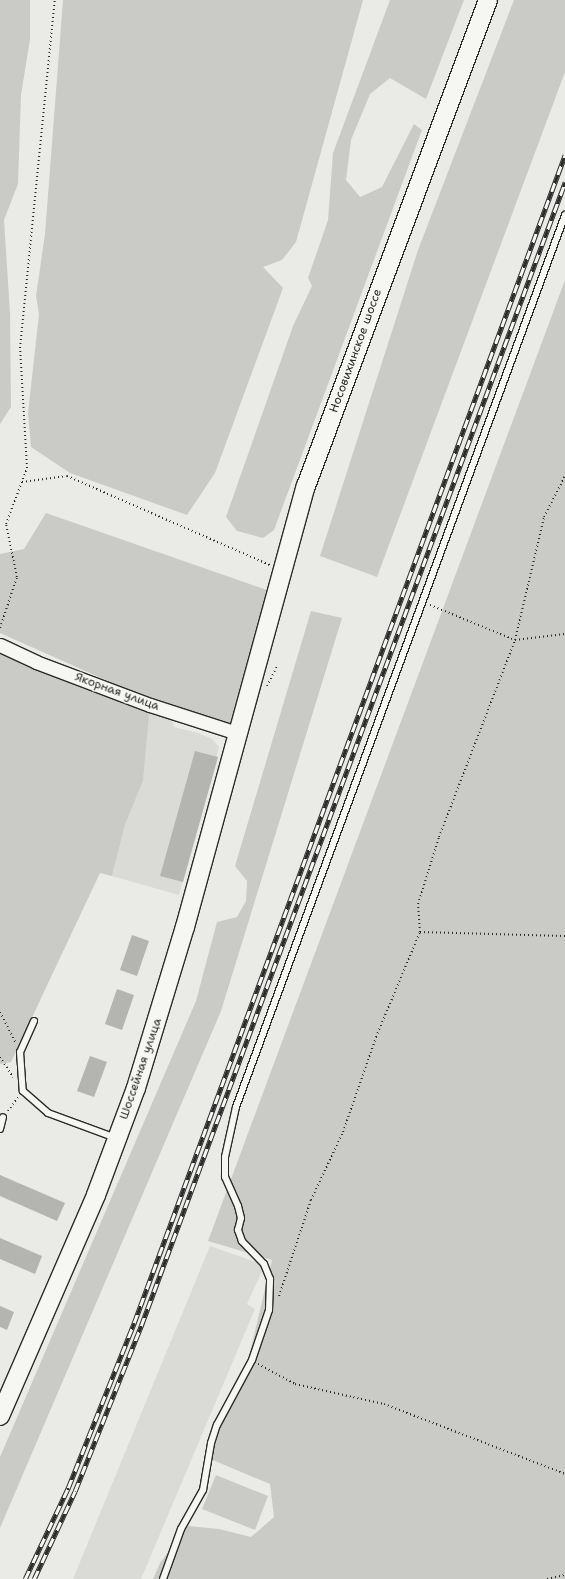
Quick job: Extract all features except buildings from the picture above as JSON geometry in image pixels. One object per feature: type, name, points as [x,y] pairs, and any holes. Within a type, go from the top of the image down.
[{"type":"main road","name":"Носовихинское шоссе","points":[[244,709],[306,486],[488,0]]},
{"type":"main road","name":"Шоссейная улица","points":[[0,1416],[96,1195],[117,1139],[157,1021],[185,927],[244,709]]},
{"type":"street","name":"Якорная улица","points":[[0,645],[36,662],[150,705],[237,733]]},
{"type":"lane","points":[[163,1579],[181,1529],[203,1490],[211,1443],[217,1425],[252,1360],[269,1310],[270,1279],[264,1264],[242,1241],[238,1230],[241,1218],[238,1206],[225,1177],[225,1157],[236,1107],[565,215]]},
{"type":"lane","points":[[34,1021],[20,1052],[22,1091],[48,1113],[117,1139]]},
{"type":"lane","points":[[0,1129],[3,1116]]},
{"type":"path","points":[[0,628],[17,577],[6,524],[27,468],[20,348],[55,0]]},
{"type":"path","points":[[22,482],[67,476],[251,554],[282,571]]},
{"type":"path","points":[[269,1310],[277,1299],[311,1200],[343,1132],[376,1037],[420,932],[418,904],[439,837],[515,640],[544,517],[565,476]]},
{"type":"path","points":[[422,601],[515,640],[565,634]]},
{"type":"path","points":[[420,932],[565,936]]},
{"type":"path","points":[[0,1012],[20,1052]]},
{"type":"path","points":[[0,1057],[22,1091],[3,1116]]},
{"type":"path","points":[[252,1360],[295,1384],[384,1404],[565,1474]]},
{"type":"path","points":[[547,1579],[565,1575]]},
{"type":"shaded area","points":[[0,0],[30,0],[30,39],[21,95],[18,184],[4,220],[10,313],[11,407],[0,424]]},
{"type":"shaded area","points":[[63,0],[363,0],[296,242],[282,260],[263,267],[283,288],[215,473],[187,515],[70,473],[31,447],[28,413],[39,314],[36,296],[45,234]]},
{"type":"shaded area","points":[[390,0],[464,0],[426,99],[390,78],[370,94],[351,140],[346,180],[360,197],[382,187],[414,124],[422,130],[274,530],[263,538],[237,531],[226,517],[293,326],[312,286],[308,278],[328,220],[333,153]]},
{"type":"shaded area","points":[[514,0],[565,0],[565,72],[377,577],[320,556],[418,250]]},
{"type":"shaded area","points":[[565,280],[565,1579],[153,1579],[160,1563],[188,1526],[219,1529],[251,1537],[274,1517],[270,1484],[208,1458],[221,1415],[245,1373],[272,1260],[208,1241]]},
{"type":"shaded area","points":[[46,513],[267,590],[230,724],[155,702],[0,633],[0,554],[24,549]]},
{"type":"shaded area","points":[[311,611],[342,618],[221,1011],[0,1528],[0,1457],[196,1001],[217,922],[237,917],[246,901],[247,881],[235,866]]},
{"type":"shaded area","points":[[0,645],[150,705],[143,781],[125,825],[112,876],[100,873],[11,1062],[0,1064]]},
{"type":"shaded area","points":[[149,711],[172,720],[174,727],[199,733],[212,739],[219,747],[179,895],[112,876],[125,825],[143,781]]},
{"type":"shaded area","points":[[210,1246],[256,1262],[263,1269],[247,1304],[255,1309],[141,1579],[73,1579]]},
{"type":"shaded area","points":[[216,1475],[268,1496],[255,1530],[202,1509]]},
{"type":"railway","points":[[25,1579],[68,1488],[134,1323],[565,155]]},
{"type":"railway","points":[[34,1579],[75,1491],[141,1326],[565,182]]}]
